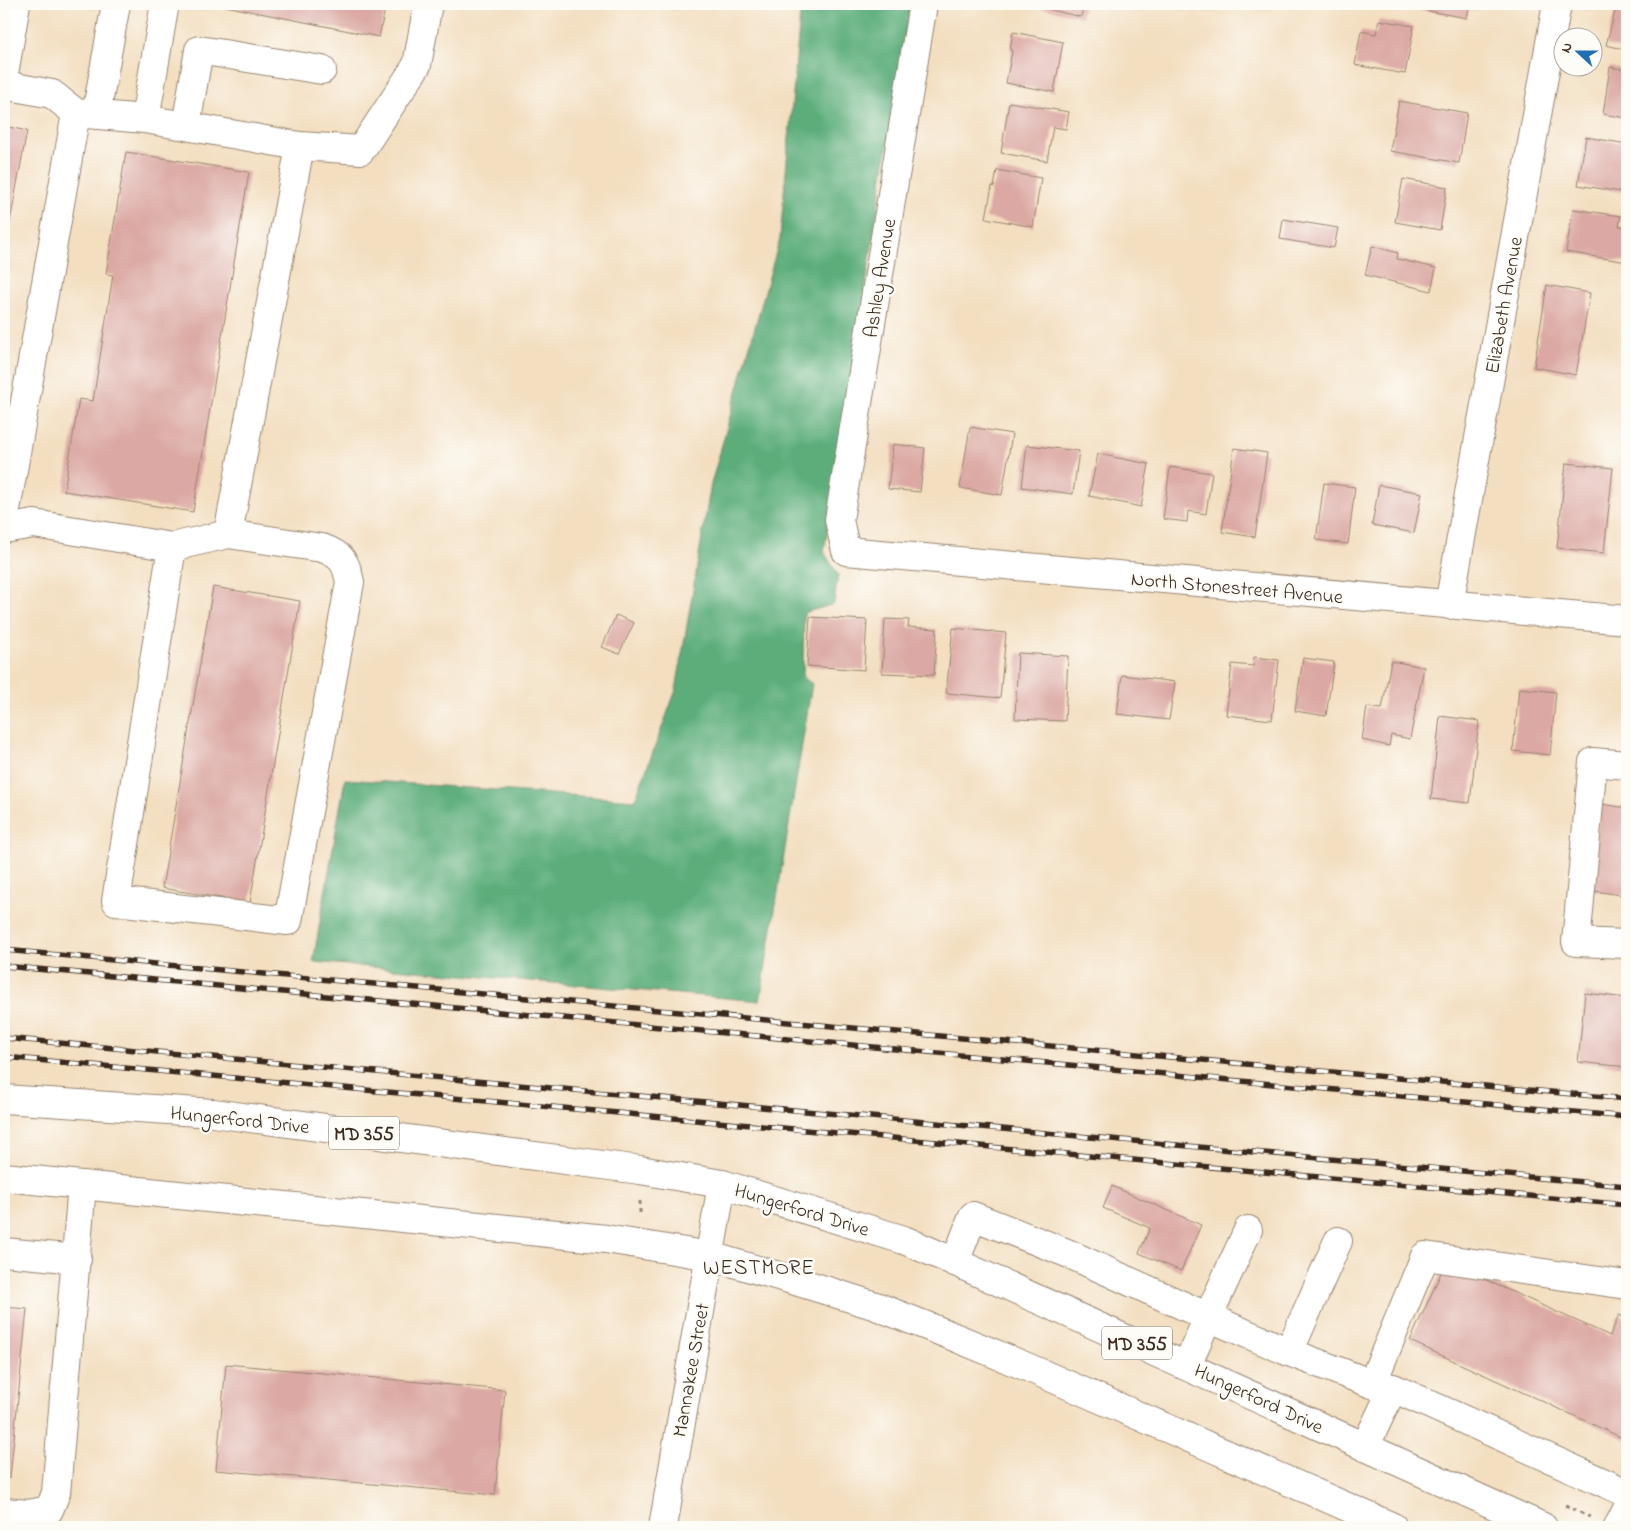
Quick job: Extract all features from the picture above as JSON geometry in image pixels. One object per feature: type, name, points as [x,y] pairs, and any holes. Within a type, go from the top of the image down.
[{"type":"main road","points":[[4,74],[16,4]]},
{"type":"main road","points":[[4,521],[86,114],[116,4]]},
{"type":"main road","points":[[4,85],[52,94],[86,114],[144,119],[300,146],[361,150],[417,65],[428,4]]},
{"type":"main road","name":"Ashley Avenue","points":[[846,552],[839,520],[923,4]]},
{"type":"main road","name":"Elizabeth Avenue","points":[[1449,606],[1557,4]]},
{"type":"main road","points":[[144,119],[164,9]]},
{"type":"main road","points":[[186,126],[199,50],[322,70]]},
{"type":"main road","points":[[228,534],[300,146]]},
{"type":"main road","points":[[4,529],[34,524],[172,548],[228,534],[322,548],[335,552],[347,567],[350,582],[288,921],[116,901],[172,548]]},
{"type":"main road","name":"North Stonestreet Avenue","points":[[846,552],[1627,620]]},
{"type":"main road","points":[[1627,765],[1593,762],[1576,942],[1627,944]]},
{"type":"main road","name":"Hungerford Drive","points":[[4,1099],[213,1114],[606,1165],[722,1184],[904,1240],[1187,1365],[1543,1527]]},
{"type":"main road","points":[[4,1177],[606,1239],[710,1256],[867,1304],[946,1334],[1027,1367],[1392,1527]]},
{"type":"main road","name":"Mannakee Street","points":[[663,1527],[722,1184]]},
{"type":"main road","points":[[4,1512],[29,1514],[50,1510],[56,1493],[82,1185]]},
{"type":"main road","points":[[955,1262],[973,1216],[1067,1252],[1288,1352],[1382,1386],[1627,1494]]},
{"type":"main road","points":[[1187,1365],[1248,1230]]},
{"type":"main road","points":[[1288,1352],[1338,1241]]},
{"type":"main road","points":[[4,1252],[77,1259]]},
{"type":"main road","points":[[1365,1447],[1382,1386],[1425,1256],[1627,1285]]},
{"type":"main road","points":[[1618,1527],[1627,1509]]},
{"type":"green space","points":[[801,4],[910,4],[824,552],[838,575],[834,604],[804,613],[803,677],[812,684],[760,1001],[313,962],[345,779],[635,800],[676,690],[711,484],[780,238]]},
{"type":"building","points":[[215,4],[386,4],[379,37]]},
{"type":"building","points":[[1026,4],[1084,4],[1081,17]]},
{"type":"building","points":[[1418,4],[1470,4],[1467,18],[1417,9]]},
{"type":"building","points":[[1617,4],[1627,4],[1627,50],[1606,45]]},
{"type":"building","points":[[1379,20],[1414,26],[1405,74],[1355,65],[1361,31],[1376,34]]},
{"type":"building","points":[[1013,32],[1063,42],[1054,92],[1006,83],[1012,51],[1010,50]]},
{"type":"building","points":[[1610,67],[1627,70],[1627,118],[1603,114]]},
{"type":"building","points":[[1399,101],[1467,113],[1459,163],[1390,151]]},
{"type":"building","points":[[1009,102],[1069,112],[1066,129],[1053,127],[1047,161],[1001,153]]},
{"type":"building","points":[[4,126],[27,131],[5,248],[4,248]]},
{"type":"building","points":[[1586,137],[1627,144],[1627,193],[1578,185]]},
{"type":"building","points":[[126,152],[249,172],[193,512],[64,491],[79,399],[93,401],[113,275],[106,274]]},
{"type":"building","points":[[997,170],[1041,178],[1033,227],[986,218]]},
{"type":"building","points":[[1403,179],[1447,187],[1440,230],[1395,222]]},
{"type":"building","points":[[1573,209],[1621,216],[1619,226],[1627,227],[1627,262],[1566,252]]},
{"type":"building","points":[[1283,219],[1338,228],[1334,248],[1280,239]]},
{"type":"building","points":[[1372,246],[1398,253],[1397,259],[1436,268],[1431,291],[1365,275]]},
{"type":"building","points":[[1547,285],[1590,293],[1576,375],[1534,367]]},
{"type":"building","points":[[970,427],[1012,434],[1002,495],[960,488]]},
{"type":"building","points":[[893,444],[925,448],[920,492],[888,489]]},
{"type":"building","points":[[1027,445],[1079,451],[1073,494],[1022,487]]},
{"type":"building","points":[[1234,448],[1267,453],[1255,537],[1222,532]]},
{"type":"building","points":[[1098,454],[1149,464],[1141,507],[1089,496]]},
{"type":"building","points":[[1566,463],[1613,468],[1604,553],[1557,548]]},
{"type":"building","points":[[1170,467],[1212,473],[1206,514],[1188,511],[1187,522],[1163,519]]},
{"type":"building","points":[[1324,483],[1355,487],[1348,544],[1316,540]]},
{"type":"building","points":[[1379,485],[1422,493],[1414,533],[1372,525]]},
{"type":"building","points":[[213,587],[300,601],[250,903],[162,888]]},
{"type":"building","points":[[616,615],[634,623],[619,654],[602,647]]},
{"type":"building","points":[[810,617],[867,620],[864,670],[807,666]]},
{"type":"building","points":[[885,619],[909,620],[908,627],[937,629],[934,675],[882,673]]},
{"type":"building","points":[[953,628],[1006,633],[1000,698],[946,693]]},
{"type":"building","points":[[1018,653],[1068,656],[1065,721],[1015,719]]},
{"type":"building","points":[[1254,657],[1279,660],[1272,720],[1226,715],[1232,664],[1253,666]]},
{"type":"building","points":[[1303,658],[1334,662],[1326,716],[1295,711]]},
{"type":"building","points":[[1391,661],[1424,667],[1410,739],[1391,735],[1389,746],[1362,740],[1367,707],[1382,709]]},
{"type":"building","points":[[1122,675],[1175,682],[1169,720],[1117,714]]},
{"type":"building","points":[[1519,688],[1556,692],[1550,755],[1513,751]]},
{"type":"building","points":[[1440,716],[1479,721],[1470,803],[1431,799]]},
{"type":"building","points":[[1601,804],[1627,808],[1627,896],[1589,890]]},
{"type":"building","points":[[1585,993],[1627,998],[1627,1067],[1578,1062]]},
{"type":"building","points":[[1112,1186],[1201,1225],[1181,1271],[1139,1253],[1150,1228],[1103,1208]]},
{"type":"building","points":[[1446,1262],[1610,1336],[1619,1315],[1627,1319],[1627,1440],[1410,1341]]},
{"type":"building","points":[[4,1307],[27,1309],[10,1478],[4,1477]]},
{"type":"building","points":[[226,1364],[505,1390],[495,1495],[216,1470]]},
{"type":"railway","points":[[4,950],[1627,1099]]},
{"type":"railway","points":[[4,966],[1627,1117]]},
{"type":"railway","points":[[4,1038],[1627,1186]]},
{"type":"railway","points":[[4,1057],[1627,1205]]},
{"type":"district","name":"WESTMORE","points":[[759,1267]]}]
